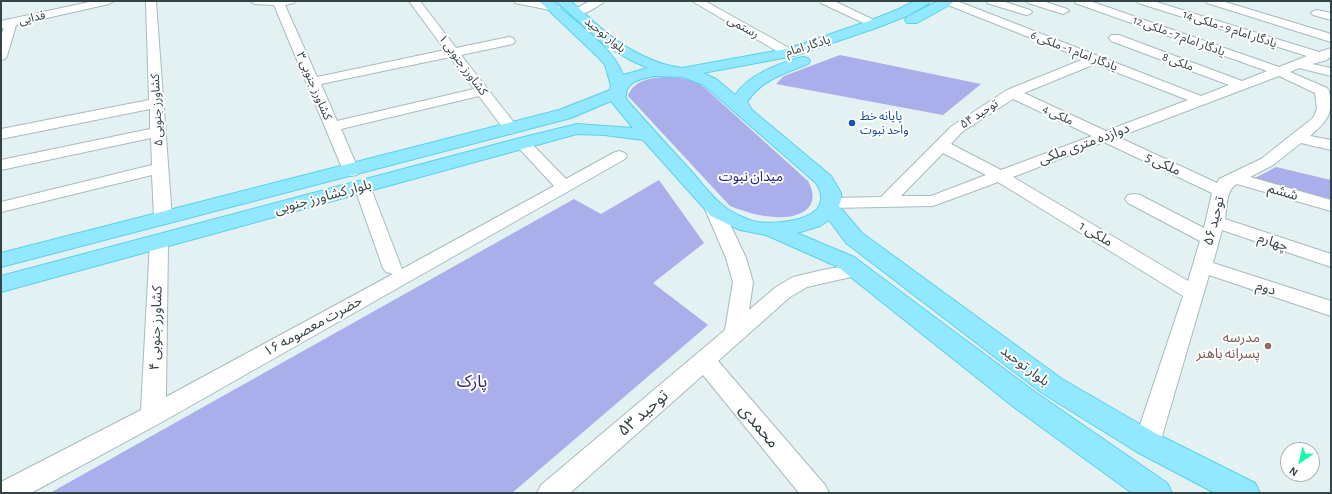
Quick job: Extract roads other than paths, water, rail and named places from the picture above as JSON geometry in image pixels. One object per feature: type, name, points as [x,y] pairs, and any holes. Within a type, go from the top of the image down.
[{"type":"main road","name":"یادگار امام","points":[[679,72],[789,53],[874,24],[904,12],[924,1]]},
{"type":"main road","name":"یادگار امام","points":[[746,113],[739,102],[744,92],[752,84],[765,76],[792,64],[910,21],[947,1]]},
{"type":"main road","name":"بلوار توحید","points":[[554,3],[576,12],[602,36],[631,56],[679,72]]},
{"type":"main road","name":"بلوار توحید","points":[[554,3],[612,65],[617,89]]},
{"type":"main road","points":[[617,47],[638,56],[665,64],[689,66],[726,64],[731,65],[729,70],[736,75],[747,78],[765,76]]},
{"type":"main road","points":[[654,71],[679,72],[700,76],[710,82],[824,180],[831,191],[830,204],[824,214],[811,222],[792,228],[770,229],[748,226],[729,219],[714,210],[618,100],[617,89],[627,79],[639,74],[654,71]]},
{"type":"main road","name":"بلوار کشاورز جنوبی","points":[[1,260],[163,218],[356,178],[571,122],[617,89]]},
{"type":"main road","name":"بلوار کشاورز جنوبی","points":[[571,122],[604,130],[648,135]]},
{"type":"main road","name":"بلوار کشاورز جنوبی","points":[[1,284],[159,242],[356,178]]},
{"type":"main road","name":"بلوار توحید","points":[[830,204],[854,238],[1052,386],[1147,443],[1244,493]]},
{"type":"main road","name":"بلوار توحید","points":[[770,229],[851,266],[1025,400],[1156,493]]},
{"type":"main road","points":[[851,266],[830,247],[832,242],[837,238],[845,236],[854,238]]},
{"type":"street","name":"فدایی","points":[[6,24],[109,1]]},
{"type":"street","name":"کشاورز جنوبی ۵","points":[[152,1],[163,218]]},
{"type":"street","points":[[255,1],[282,1]]},
{"type":"street","name":"کشاورز جنوبی ۳","points":[[282,1],[312,82],[356,178],[394,268]]},
{"type":"street","name":"کشاورز جنوبی ۱","points":[[414,1],[517,136],[565,187]]},
{"type":"street","points":[[519,1],[554,3]]},
{"type":"street","points":[[576,12],[599,1]]},
{"type":"street","name":"رستمی","points":[[697,1],[789,53]]},
{"type":"street","points":[[825,1],[874,24]]},
{"type":"street","name":"یادگار امام 1 - ملکی 6","points":[[947,1],[1200,100]]},
{"type":"street","points":[[991,1],[1026,12]]},
{"type":"street","points":[[1032,1],[1063,11]]},
{"type":"street","name":"یادگار امام 7 - ملکی 12","points":[[1079,1],[1278,71]]},
{"type":"street","name":"یادگار امام 9 - ملکی 14","points":[[1142,1],[1318,57]]},
{"type":"street","points":[[1211,1],[1331,38]]},
{"type":"street","points":[[1231,7],[1252,1]]},
{"type":"street","points":[[1317,13],[1331,17]]},
{"type":"street","points":[[1,56],[6,24]]},
{"type":"street","name":"ملکی 8","points":[[1115,38],[1241,85]]},
{"type":"street","points":[[312,82],[510,41]]},
{"type":"street","name":"دوازده متری ملکی","points":[[830,204],[933,200],[1331,52]]},
{"type":"street","points":[[1318,57],[1331,58]]},
{"type":"street","name":"توحید ۵۴","points":[[886,202],[942,146],[957,128],[1012,93],[1095,59]]},
{"type":"street","points":[[1297,64],[1331,72]]},
{"type":"street","name":"توحید ۵۶","points":[[1147,443],[1194,294],[1212,230],[1220,191],[1224,183],[1268,162],[1319,120],[1324,109],[1322,91],[1278,71]]},
{"type":"street","points":[[332,127],[483,91]]},
{"type":"street","name":"ملکی 4","points":[[1012,93],[1105,137]]},
{"type":"street","points":[[1,134],[156,102]]},
{"type":"street","points":[[1,165],[158,132]]},
{"type":"street","name":"ملکی 5","points":[[1105,137],[1220,191]]},
{"type":"street","points":[[1298,138],[1331,145]]},
{"type":"street","name":"ملکی 1","points":[[942,146],[998,175],[1194,294]]},
{"type":"street","name":"حضرت معصومه ۱۶","points":[[6,493],[152,415],[619,156]]},
{"type":"street","points":[[1,206],[160,168]]},
{"type":"street","name":"ششم","points":[[1235,178],[1331,206]]},
{"type":"street","name":"چهارم","points":[[1134,199],[1212,230],[1331,261]]},
{"type":"street","points":[[714,210],[736,258],[743,282],[735,333]]},
{"type":"street","name":"کشاورز جنوبی ۴","points":[[152,415],[159,242]]},
{"type":"street","name":"توحید ۵۳","points":[[551,493],[783,292],[800,282],[851,266]]},
{"type":"street","name":"دوم","points":[[1202,266],[1331,309]]},
{"type":"street","name":"محمدی","points":[[704,360],[815,493]]},
{"type":"place","name":"پایانه خط واحد نبوت","points":[[852,123]]},
{"type":"place","name":"مدرسه پسرانه باهنر","points":[[1268,346]]},
{"type":"park label","name":"میدان نبوت","points":[[751,177]]},
{"type":"park label","name":"پارک","points":[[472,382]]}]
